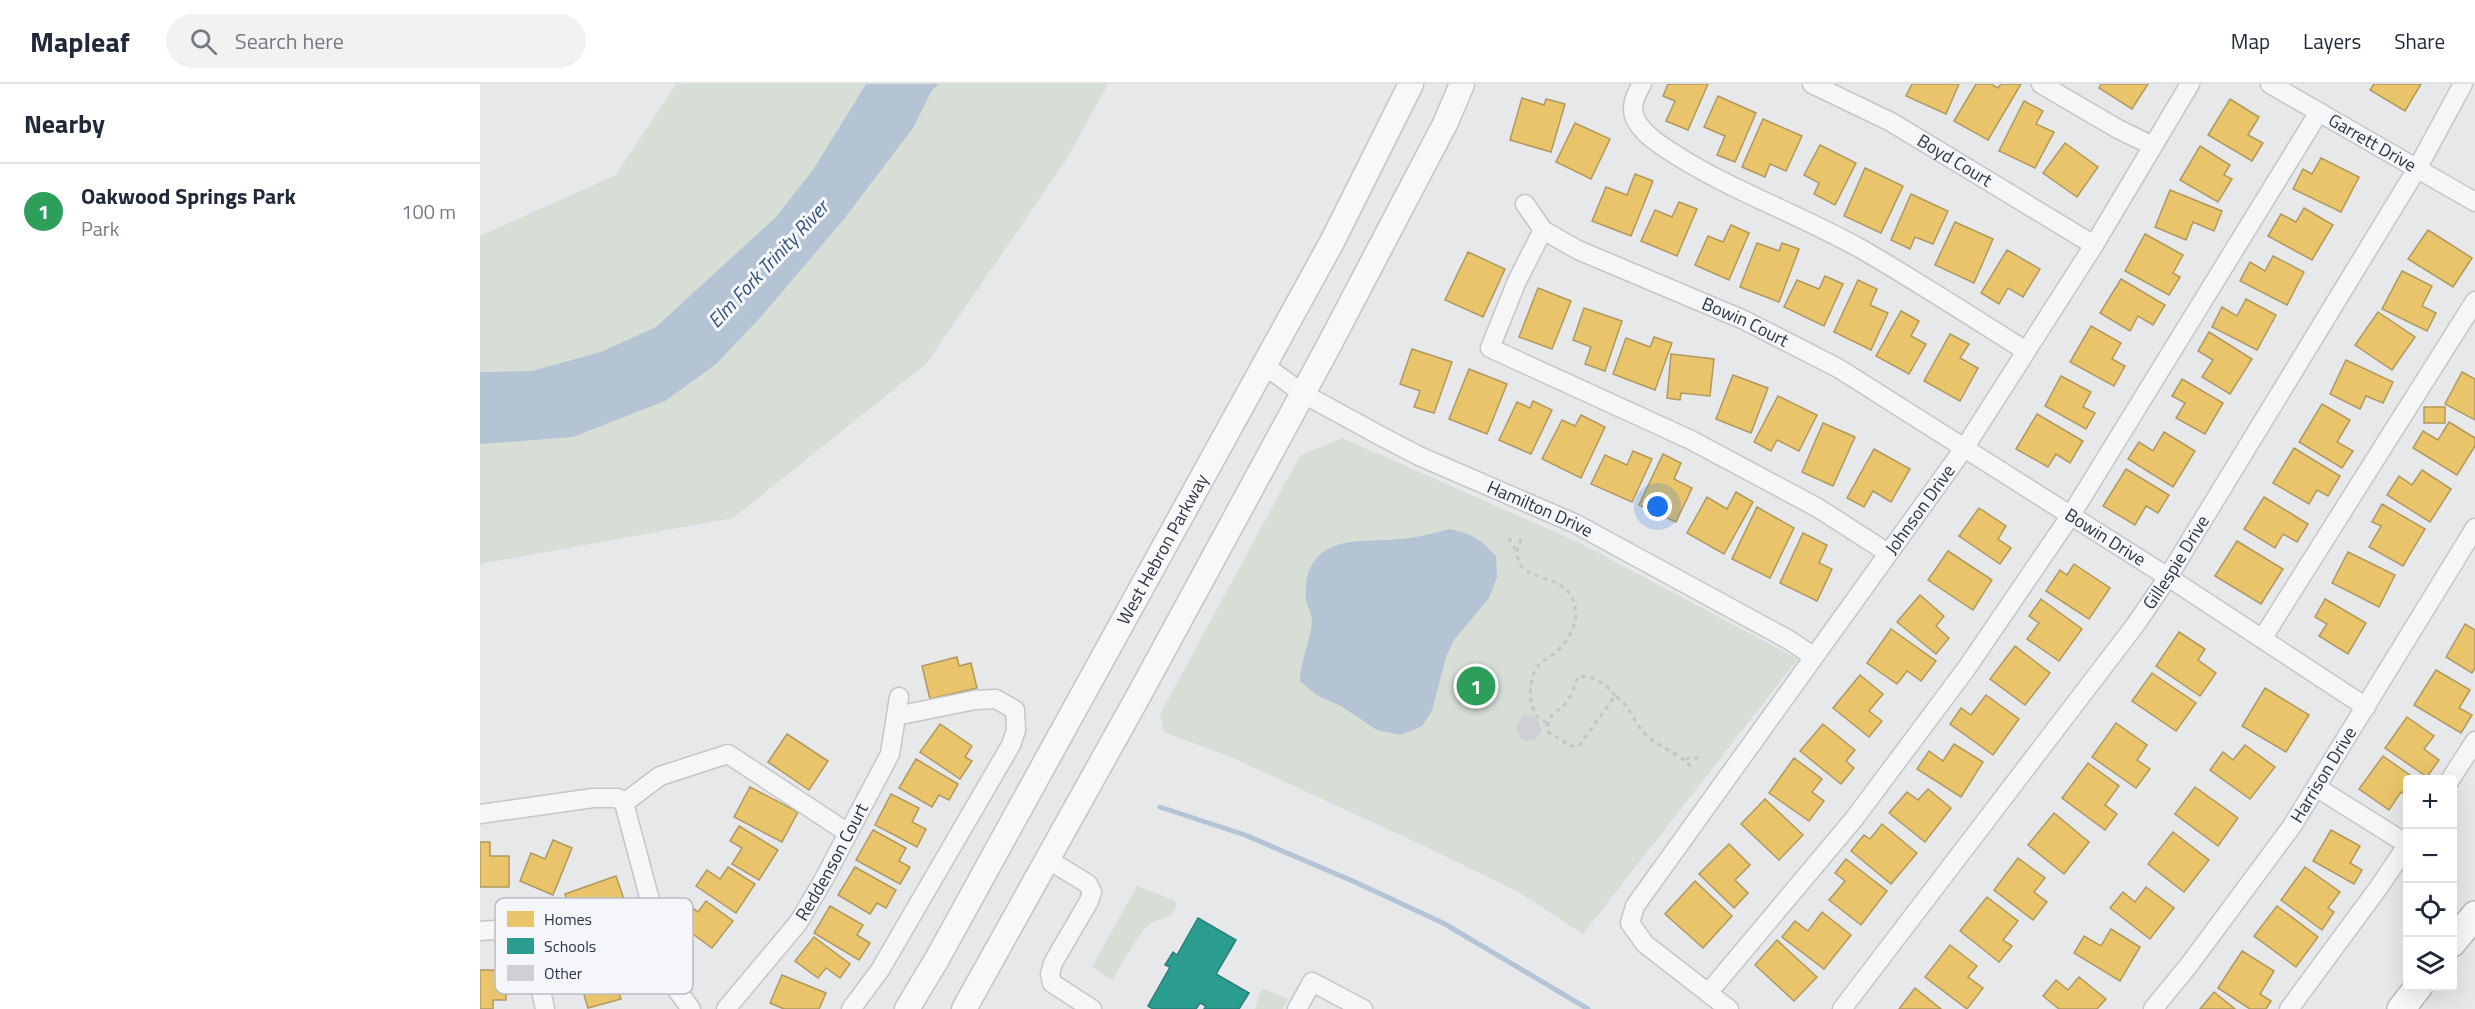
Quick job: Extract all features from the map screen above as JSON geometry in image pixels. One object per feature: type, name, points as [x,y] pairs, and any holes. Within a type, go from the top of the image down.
[{"type":"highway","points":[[2457,937],[2475,915]]},
{"type":"highway","points":[[2401,1009],[2416,991]]},
{"type":"main road","name":"West Hebron Parkway","points":[[907,1009],[937,959],[1332,242],[1411,84]]},
{"type":"main road","points":[[964,1009],[1139,695],[1302,393],[1446,122],[1462,84]]},
{"type":"street","points":[[1642,84],[1636,93],[1632,107],[1636,121],[1647,134],[1670,151],[1703,172],[1861,249],[2026,351]]},
{"type":"street","name":"Boyd Court","points":[[1812,84],[1891,122],[2094,245]]},
{"type":"street","points":[[2041,84],[2118,129],[2153,146]]},
{"type":"street","name":"Johnson Drive","points":[[1708,993],[1645,944],[1630,923],[1635,906],[1965,447],[2094,245],[2190,84]]},
{"type":"street","name":"Garrett Drive","points":[[2270,84],[2418,167],[2475,202]]},
{"type":"street","name":"Gillespie Drive","points":[[1842,1009],[2069,714],[2168,577],[2418,167],[2463,84]]},
{"type":"street","points":[[1729,1009],[1708,993],[1854,819],[1966,669],[2071,515],[2319,111]]},
{"type":"street","name":"Bowin Court","points":[[1525,204],[1543,230],[1578,250],[1744,320],[1838,368],[1965,447]]},
{"type":"street","points":[[1543,230],[1517,281],[1490,348],[1690,440],[1818,508],[1888,553]]},
{"type":"street","points":[[2262,639],[2475,301]]},
{"type":"street","name":"Hamilton Drive","points":[[1264,365],[1302,393],[1419,456],[1576,524],[1790,640],[1813,656]]},
{"type":"street","name":"Bowin Drive","points":[[1965,447],[2366,707]]},
{"type":"street","name":"Harrison Drive","points":[[2153,1009],[2189,965],[2292,826],[2475,528]]},
{"type":"street","name":"Reddenson Court","points":[[726,1009],[798,923],[848,833],[890,754],[899,697]]},
{"type":"street","points":[[851,1009],[880,970],[1011,745],[1016,730],[1015,710],[996,699],[975,700],[896,716]]},
{"type":"street","points":[[2453,775],[2475,741]]},
{"type":"street","points":[[624,803],[660,776],[728,754],[848,833]]},
{"type":"street","points":[[2316,787],[2403,841]]},
{"type":"street","points":[[480,814],[593,798],[618,798],[624,803],[649,898]]},
{"type":"street","points":[[2289,1009],[2379,887],[2403,850]]},
{"type":"street","points":[[1047,859],[1088,884],[1092,892],[1053,963],[1050,974],[1052,982],[1092,1009]]},
{"type":"street","points":[[480,931],[495,930]]},
{"type":"street","points":[[1297,1009],[1312,982],[1363,1009]]},
{"type":"street","points":[[541,994],[544,1009]]},
{"type":"street","points":[[680,994],[691,1009]]},
{"type":"path","points":[[1509,538],[1522,567],[1559,583],[1567,591],[1576,608],[1572,630],[1558,651],[1542,661],[1533,674],[1532,704],[1536,715],[1547,723]]},
{"type":"path","points":[[1516,551],[1521,539]]},
{"type":"path","points":[[1615,696],[1579,746],[1571,746],[1548,732],[1547,723],[1551,715],[1568,702],[1578,676],[1586,675],[1612,691],[1624,702],[1643,732],[1658,745],[1686,760],[1694,770]]},
{"type":"path","points":[[1686,760],[1700,758]]},
{"type":"shaded area","points":[[676,84],[1108,84],[1066,160],[927,363],[733,518],[480,564],[480,236],[616,175]]},
{"type":"shaded area","points":[[1342,438],[1580,543],[1798,659],[1583,934],[1517,891],[1422,845],[1233,758],[1164,732],[1160,714],[1300,456]]},
{"type":"shaded area","points":[[1137,886],[1174,900],[1175,909],[1170,916],[1153,922],[1145,929],[1112,980],[1092,967]]},
{"type":"shaded area","points":[[1264,989],[1288,999],[1283,1009],[1255,1009],[1260,992]]},
{"type":"water","name":"Elm Fork Trinity River","points":[[866,84],[939,84],[932,90],[913,128],[844,219],[759,319],[715,365],[665,401],[573,437],[480,444],[480,372],[532,371],[601,352],[656,327],[776,217],[813,170]]},
{"type":"water","points":[[1450,529],[1470,535],[1496,556],[1497,577],[1489,598],[1454,640],[1446,657],[1432,711],[1422,726],[1401,735],[1377,730],[1341,706],[1318,696],[1300,681],[1312,618],[1306,598],[1307,578],[1321,553],[1332,547],[1359,541],[1413,538]]},
{"type":"building: Homes","points":[[1668,84],[1708,84],[1688,130],[1666,121],[1675,101],[1663,96]]},
{"type":"building: Homes","points":[[1912,84],[1959,84],[1946,114],[1906,96]]},
{"type":"building: Homes","points":[[1976,84],[1991,84],[1998,88],[2001,84],[2021,84],[1988,140],[1954,121]]},
{"type":"building: Homes","points":[[2101,84],[2148,84],[2132,109],[2099,88]]},
{"type":"building: Homes","points":[[2374,84],[2421,84],[2405,111],[2370,90]]},
{"type":"building: Homes","points":[[1718,96],[1756,113],[1735,162],[1717,155],[1725,136],[1704,127]]},
{"type":"building: Homes","points":[[1522,98],[1544,105],[1546,99],[1565,104],[1551,152],[1510,140]]},
{"type":"building: Homes","points":[[2230,99],[2259,117],[2248,135],[2263,143],[2252,161],[2208,135]]},
{"type":"building: Homes","points":[[2024,101],[2043,111],[2036,124],[2054,132],[2035,168],[1999,151]]},
{"type":"building: Homes","points":[[1763,119],[1802,136],[1786,171],[1770,164],[1765,177],[1742,167]]},
{"type":"building: Homes","points":[[1575,123],[1610,139],[1591,179],[1556,162]]},
{"type":"building: Homes","points":[[2065,143],[2098,167],[2077,197],[2043,173]]},
{"type":"building: Homes","points":[[1820,145],[1856,163],[1835,205],[1814,194],[1819,183],[1804,175]]},
{"type":"building: Homes","points":[[2200,146],[2230,165],[2224,175],[2232,179],[2218,202],[2180,180]]},
{"type":"building: Homes","points":[[2321,158],[2359,177],[2341,212],[2293,189],[2303,169],[2312,174]]},
{"type":"building: Homes","points":[[1865,168],[1903,186],[1881,233],[1844,216]]},
{"type":"building: Homes","points":[[1635,174],[1653,181],[1631,236],[1592,221],[1606,187],[1627,195]]},
{"type":"building: Homes","points":[[2170,190],[2222,211],[2214,231],[2193,222],[2186,240],[2155,227]]},
{"type":"building: Homes","points":[[1911,194],[1948,211],[1933,244],[1915,237],[1910,249],[1891,240]]},
{"type":"building: Homes","points":[[1679,202],[1697,209],[1677,256],[1641,241],[1655,210],[1672,217]]},
{"type":"building: Homes","points":[[2304,208],[2333,225],[2312,260],[2268,236],[2281,214],[2296,222]]},
{"type":"building: Homes","points":[[1955,222],[1993,239],[1974,283],[1935,265]]},
{"type":"building: Homes","points":[[1731,225],[1749,233],[1729,280],[1695,265],[1708,236],[1723,242]]},
{"type":"building: Homes","points":[[2428,230],[2472,258],[2453,287],[2408,259]]},
{"type":"building: Homes","points":[[2145,234],[2183,255],[2173,273],[2180,277],[2169,295],[2125,271]]},
{"type":"building: Homes","points":[[1757,243],[1779,251],[1782,243],[1799,249],[1779,302],[1740,287]]},
{"type":"building: Homes","points":[[2007,250],[2040,269],[2023,297],[2008,288],[1999,304],[1981,293]]},
{"type":"building: Homes","points":[[1468,252],[1505,269],[1483,317],[1445,300]]},
{"type":"building: Homes","points":[[2273,256],[2304,272],[2287,305],[2240,281],[2250,262],[2265,271]]},
{"type":"building: Homes","points":[[2402,271],[2432,286],[2422,306],[2436,313],[2427,331],[2382,309]]},
{"type":"building: Homes","points":[[1825,276],[1843,284],[1824,326],[1784,307],[1797,280],[1819,289]]},
{"type":"building: Homes","points":[[2121,279],[2165,305],[2153,325],[2138,316],[2130,331],[2100,313]]},
{"type":"building: Homes","points":[[1858,280],[1877,289],[1870,305],[1888,313],[1871,350],[1834,332]]},
{"type":"building: Homes","points":[[1538,288],[1571,301],[1552,349],[1519,337]]},
{"type":"building: Homes","points":[[2246,299],[2276,315],[2257,350],[2212,327],[2222,307],[2237,316]]},
{"type":"building: Homes","points":[[1584,308],[1622,321],[1605,371],[1585,364],[1591,347],[1573,340]]},
{"type":"building: Homes","points":[[1901,311],[1919,321],[1911,336],[1926,344],[1909,374],[1876,356]]},
{"type":"building: Homes","points":[[2378,312],[2415,337],[2392,370],[2355,345]]},
{"type":"building: Homes","points":[[2091,326],[2121,343],[2112,359],[2125,366],[2114,386],[2070,362]]},
{"type":"building: Homes","points":[[2209,332],[2252,359],[2230,394],[2202,377],[2213,360],[2198,351]]},
{"type":"building: Homes","points":[[1950,334],[1969,344],[1960,358],[1978,368],[1960,401],[1924,381]]},
{"type":"building: Homes","points":[[1654,337],[1672,343],[1655,390],[1613,374],[1626,338],[1650,347]]},
{"type":"building: Homes","points":[[1412,349],[1452,362],[1434,413],[1414,407],[1420,391],[1400,384]]},
{"type":"building: Homes","points":[[1671,354],[1714,359],[1710,396],[1681,393],[1680,400],[1667,398]]},
{"type":"building: Homes","points":[[2346,360],[2393,382],[2383,403],[2366,396],[2360,409],[2330,394]]},
{"type":"building: Homes","points":[[1469,369],[1507,384],[1487,434],[1449,419]]},
{"type":"building: Homes","points":[[2462,372],[2475,379],[2475,420],[2445,404]]},
{"type":"building: Homes","points":[[1733,375],[1768,388],[1751,433],[1716,419]]},
{"type":"building: Homes","points":[[2061,376],[2091,392],[2083,407],[2095,413],[2086,429],[2045,406]]},
{"type":"building: Homes","points":[[2182,379],[2223,403],[2205,434],[2176,418],[2185,403],[2172,396]]},
{"type":"building: Homes","points":[[1778,396],[1817,415],[1799,451],[1777,440],[1771,451],[1754,442]]},
{"type":"building: Homes","points":[[1533,401],[1552,410],[1531,454],[1499,440],[1517,402],[1530,408]]},
{"type":"building: Homes","points":[[2322,404],[2350,420],[2337,442],[2353,451],[2342,468],[2299,442]]},
{"type":"building: Homes","points":[[2424,407],[2445,407],[2445,423],[2424,423]]},
{"type":"building: Homes","points":[[2037,414],[2083,441],[2070,463],[2056,454],[2048,467],[2016,449]]},
{"type":"building: Homes","points":[[1581,415],[1605,427],[1581,478],[1542,459],[1562,420],[1575,426]]},
{"type":"building: Homes","points":[[2449,422],[2475,438],[2475,446],[2457,475],[2413,448],[2423,431],[2438,440]]},
{"type":"building: Homes","points":[[1823,423],[1855,437],[1833,486],[1802,472]]},
{"type":"building: Homes","points":[[2164,432],[2195,451],[2173,487],[2128,459],[2139,442],[2153,451]]},
{"type":"building: Homes","points":[[2294,448],[2340,476],[2328,496],[2317,490],[2309,504],[2273,483]]},
{"type":"building: Homes","points":[[1874,449],[1910,469],[1891,502],[1873,491],[1864,507],[1847,498]]},
{"type":"building: Homes","points":[[1633,451],[1652,459],[1632,502],[1591,484],[1605,455],[1627,465]]},
{"type":"building: Homes","points":[[1663,454],[1681,463],[1674,479],[1692,488],[1676,522],[1639,505]]},
{"type":"building: Homes","points":[[2126,469],[2169,495],[2158,513],[2146,506],[2135,525],[2103,506]]},
{"type":"building: Homes","points":[[2422,470],[2451,489],[2430,522],[2387,495],[2399,476],[2412,485]]},
{"type":"building: Homes","points":[[1736,492],[1753,502],[1724,554],[1687,533],[1707,497],[1727,509]]},
{"type":"building: Homes","points":[[2264,497],[2308,524],[2297,542],[2283,534],[2275,548],[2244,529]]},
{"type":"building: Homes","points":[[2382,504],[2425,529],[2403,566],[2369,547],[2381,526],[2372,522]]},
{"type":"building: Homes","points":[[1757,507],[1794,528],[1770,578],[1732,559]]},
{"type":"building: Homes","points":[[1979,508],[2006,526],[1998,539],[2011,548],[2000,564],[1959,536]]},
{"type":"building: Homes","points":[[1803,533],[1827,545],[1819,563],[1832,569],[1817,601],[1780,583]]},
{"type":"building: Homes","points":[[2237,541],[2283,569],[2261,604],[2215,576]]},
{"type":"building: Homes","points":[[1948,551],[1992,580],[1973,610],[1928,580]]},
{"type":"building: Homes","points":[[2348,552],[2395,575],[2379,607],[2332,583]]},
{"type":"building: Homes","points":[[2074,564],[2110,588],[2089,619],[2046,591],[2060,570],[2067,575]]},
{"type":"building: Homes","points":[[1920,595],[1944,616],[1936,626],[1949,638],[1936,654],[1897,622]]},
{"type":"building: Homes","points":[[2041,599],[2082,629],[2059,661],[2027,639],[2039,623],[2029,616]]},
{"type":"building: Homes","points":[[2325,599],[2366,623],[2348,654],[2319,636],[2327,624],[2315,617]]},
{"type":"building: Homes","points":[[2465,624],[2475,630],[2475,668],[2472,673],[2446,657]]},
{"type":"building: Homes","points":[[1891,629],[1936,661],[1921,681],[1907,671],[1897,684],[1867,663]]},
{"type":"building: Homes","points":[[2179,632],[2205,649],[2198,660],[2216,673],[2200,696],[2156,666]]},
{"type":"building: Homes","points":[[2015,646],[2050,673],[2025,705],[1990,679]]},
{"type":"building: Homes","points":[[957,657],[959,666],[971,663],[977,688],[930,699],[922,666]]},
{"type":"building: Homes","points":[[2436,670],[2470,690],[2459,708],[2472,715],[2461,733],[2414,705]]},
{"type":"building: Homes","points":[[2152,673],[2196,703],[2176,731],[2132,701]]},
{"type":"building: Homes","points":[[1860,675],[1883,694],[1869,711],[1882,721],[1869,737],[1833,708]]},
{"type":"building: Homes","points":[[2265,688],[2309,715],[2286,752],[2242,726]]},
{"type":"building: Homes","points":[[1986,695],[2019,719],[1993,755],[1950,724],[1961,708],[1971,715]]},
{"type":"building: Homes","points":[[2407,717],[2434,736],[2424,749],[2439,760],[2428,775],[2424,775],[2385,748]]},
{"type":"building: Homes","points":[[2116,723],[2147,745],[2137,760],[2150,769],[2136,788],[2092,757]]},
{"type":"building: Homes","points":[[940,724],[972,746],[965,757],[972,761],[960,779],[920,752]]},
{"type":"building: Homes","points":[[1823,724],[1855,750],[1846,761],[1854,768],[1841,784],[1800,751]]},
{"type":"building: Homes","points":[[787,734],[828,761],[809,790],[768,762]]},
{"type":"building: Homes","points":[[1954,744],[1983,762],[1961,797],[1917,769],[1929,751],[1943,761]]},
{"type":"building: Homes","points":[[2245,745],[2275,767],[2250,799],[2210,770],[2223,752],[2233,760]]},
{"type":"building: Homes","points":[[2383,756],[2410,775],[2403,775],[2403,793],[2401,792],[2389,810],[2359,789]]},
{"type":"building: Homes","points":[[1794,758],[1822,779],[1812,792],[1824,801],[1809,821],[1769,793]]},
{"type":"building: Homes","points":[[916,759],[958,784],[949,800],[939,795],[932,807],[899,788]]},
{"type":"building: Homes","points":[[2088,763],[2119,786],[2105,805],[2117,814],[2105,830],[2062,798]]},
{"type":"building: Homes","points":[[750,787],[798,812],[782,842],[734,817]]},
{"type":"building: Homes","points":[[2195,787],[2238,818],[2218,846],[2175,814]]},
{"type":"building: Homes","points":[[1928,789],[1951,808],[1925,842],[1889,813],[1907,792],[1918,800]]},
{"type":"building: Homes","points":[[891,794],[919,808],[912,822],[926,829],[917,847],[875,825]]},
{"type":"building: Homes","points":[[1765,799],[1803,835],[1779,860],[1741,824]]},
{"type":"building: Homes","points":[[2054,813],[2089,842],[2064,874],[2028,845]]},
{"type":"building: Homes","points":[[1882,824],[1917,853],[1891,884],[1851,851],[1864,835],[1870,839]]},
{"type":"building: Homes","points":[[739,826],[778,850],[759,880],[732,864],[742,848],[730,841]]},
{"type":"building: Homes","points":[[873,830],[906,848],[899,861],[910,867],[900,884],[856,860]]},
{"type":"building: Homes","points":[[2331,830],[2360,846],[2350,863],[2362,870],[2354,884],[2313,861]]},
{"type":"building: Homes","points":[[2173,832],[2209,860],[2184,892],[2148,864]]},
{"type":"building: Homes","points":[[553,840],[572,848],[553,895],[520,881],[531,853],[545,859]]},
{"type":"building: Homes","points":[[480,842],[490,842],[490,856],[509,856],[509,887],[480,887]]},
{"type":"building: Homes","points":[[1729,844],[1750,865],[1735,880],[1748,893],[1734,908],[1699,874]]},
{"type":"building: Homes","points":[[2018,858],[2045,878],[2034,892],[2047,902],[2033,920],[1994,890]]},
{"type":"building: Homes","points":[[1846,859],[1887,891],[1861,925],[1829,900],[1845,881],[1835,873]]},
{"type":"building: Homes","points":[[728,867],[755,884],[736,913],[696,886],[707,870],[720,879]]},
{"type":"building: Homes","points":[[855,867],[896,890],[886,908],[877,903],[870,914],[838,895]]},
{"type":"building: Homes","points":[[2305,867],[2340,892],[2328,908],[2334,912],[2322,930],[2281,900]]},
{"type":"building: Homes","points":[[616,876],[624,898],[566,898],[565,894]]},
{"type":"building: Homes","points":[[1695,881],[1732,916],[1703,948],[1665,914]]},
{"type":"building: Homes","points":[[2146,887],[2174,908],[2150,939],[2110,908],[2123,892],[2135,902]]},
{"type":"building: Homes","points":[[1987,897],[2018,921],[2003,940],[2012,946],[1999,962],[1960,931]]},
{"type":"building: Homes","points":[[706,901],[733,921],[712,948],[693,934],[693,908],[698,912]]},
{"type":"building: Homes","points":[[830,906],[863,925],[857,935],[870,943],[859,960],[814,933]]},
{"type":"building: Homes","points":[[2277,906],[2318,937],[2296,967],[2254,936]]},
{"type":"building: Homes","points":[[1822,912],[1851,935],[1824,969],[1782,937],[1795,921],[1808,931]]},
{"type":"building: Homes","points":[[2111,929],[2140,947],[2120,981],[2074,953],[2084,936],[2101,946]]},
{"type":"building: Homes","points":[[814,937],[850,964],[840,978],[826,968],[818,978],[795,961]]},
{"type":"building: Homes","points":[[1777,940],[1817,977],[1794,1001],[1755,965]]},
{"type":"building: Homes","points":[[1950,945],[1977,966],[1968,977],[1983,988],[1967,1009],[1925,977]]},
{"type":"building: Homes","points":[[2242,951],[2274,971],[2260,994],[2271,1001],[2266,1009],[2250,1009],[2218,988]]},
{"type":"building: Homes","points":[[480,970],[495,970],[495,994],[506,994],[506,1000],[493,1000],[493,1009],[480,1009]]},
{"type":"building: Homes","points":[[782,975],[826,993],[819,1009],[784,1009],[770,1003]]},
{"type":"building: Homes","points":[[2079,977],[2106,999],[2097,1009],[2059,1009],[2043,996],[2056,980],[2068,990]]},
{"type":"building: Homes","points":[[1915,988],[1941,1009],[1899,1009]]},
{"type":"building: Homes","points":[[2214,992],[2235,1009],[2200,1009]]},
{"type":"building: Homes","points":[[584,994],[619,994],[621,999],[588,1008]]},
{"type":"building: Schools","points":[[1198,918],[1236,940],[1216,974],[1249,993],[1239,1009],[1204,1009],[1206,1006],[1200,1003],[1196,1009],[1153,1009],[1148,1006],[1170,967],[1165,965],[1173,952],[1177,955]]},
{"type":"building: Other","points":[[1522,716],[1536,717],[1542,731],[1534,741],[1522,740],[1516,728]]},
{"type":"waterway","points":[[1160,807],[1245,835],[1445,924],[1588,1009]]},
{"type":"place","name":"Oakwood Springs Park","points":[[1476,686]]}]
